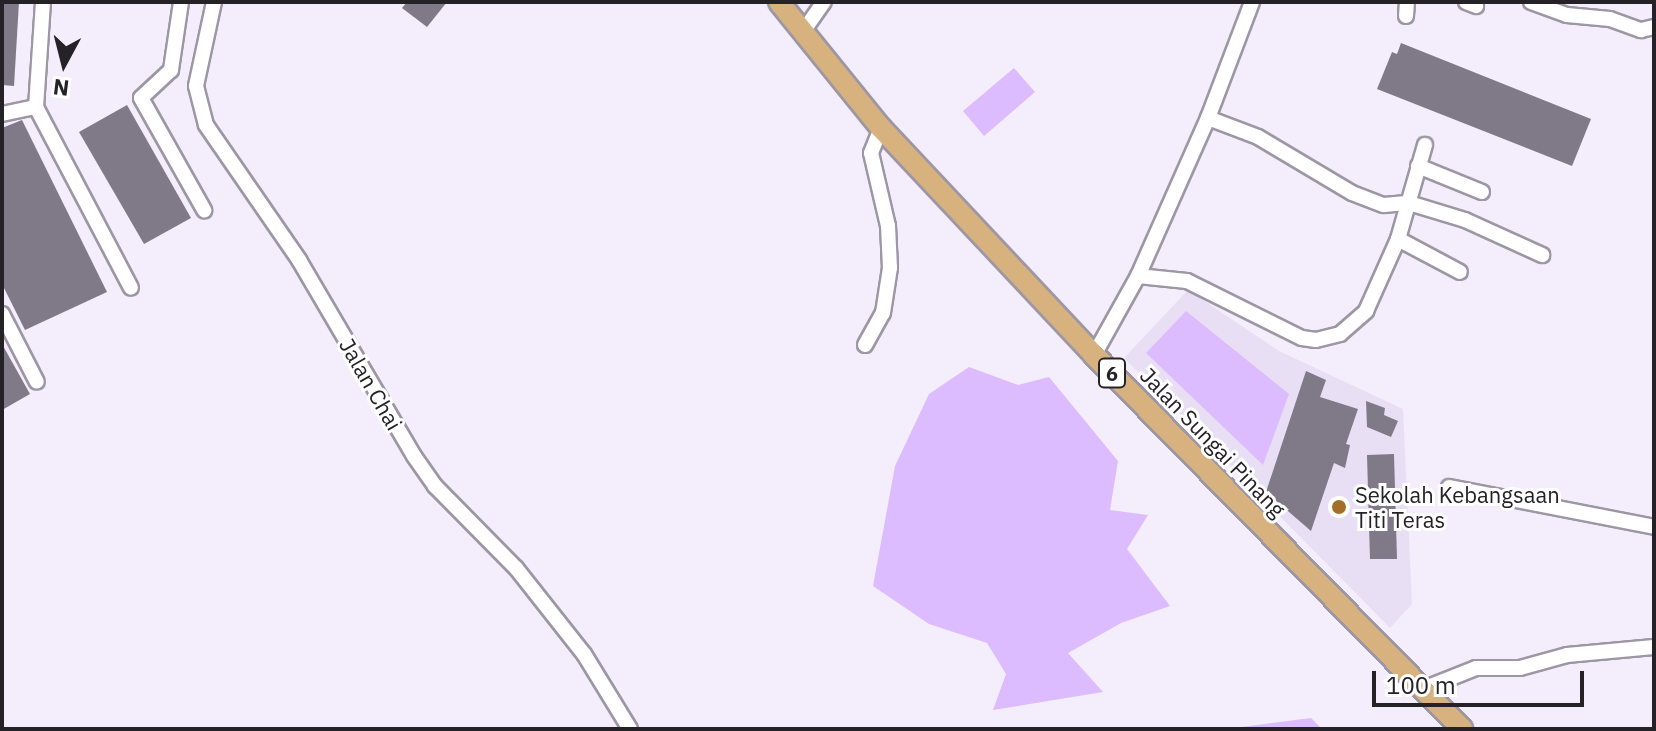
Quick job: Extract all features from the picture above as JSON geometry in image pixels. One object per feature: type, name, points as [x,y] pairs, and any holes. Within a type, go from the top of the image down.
[{"type":"main road","name":"Jalan Sungai Pinang","points":[[779,2],[881,128],[1094,355],[1462,729]]},
{"type":"street","points":[[43,2],[36,107],[131,288]]},
{"type":"street","points":[[181,2],[171,70],[141,98],[204,210]]},
{"type":"street","name":"Jalan Chai","points":[[214,2],[196,86],[206,125],[299,260],[414,456],[435,486],[516,568],[584,654],[630,729]]},
{"type":"street","points":[[802,33],[824,2]]},
{"type":"street","points":[[1094,355],[1138,276],[1208,118],[1252,2]]},
{"type":"street","points":[[1531,2],[1567,15],[1610,19],[1641,30],[1654,27]]},
{"type":"street","points":[[2,114],[36,107]]},
{"type":"street","points":[[1208,118],[1258,137],[1352,193],[1384,205],[1409,203],[1465,220],[1542,255]]},
{"type":"street","points":[[865,345],[878,324],[888,296],[889,239],[871,153],[881,128]]},
{"type":"street","points":[[1138,276],[1187,281],[1281,329],[1316,340],[1340,334],[1366,311],[1398,239],[1425,145]]},
{"type":"street","points":[[1418,166],[1482,192]]},
{"type":"street","points":[[1398,239],[1460,272]]},
{"type":"street","points":[[2,314],[37,382]]},
{"type":"street","points":[[1449,487],[1654,527]]},
{"type":"street","points":[[1423,689],[1476,668],[1520,668],[1567,655],[1654,647]]},
{"type":"shaded area","points":[[1014,68],[1035,92],[984,136],[963,111]]},
{"type":"shaded area","name":"Sekolah Kebangsaan Titi Teras","points":[[1188,290],[1279,351],[1403,409],[1412,604],[1390,628],[1124,358]]},
{"type":"shaded area","points":[[1186,311],[1289,394],[1263,465],[1146,353]]},
{"type":"shaded area","points":[[969,367],[1018,385],[1049,377],[1118,461],[1110,510],[1148,515],[1127,549],[1170,606],[1121,623],[1068,653],[1103,692],[993,710],[1006,674],[987,643],[929,624],[873,586],[895,466],[929,394]]},
{"type":"shaded area","points":[[1311,718],[1322,729],[1227,729]]},
{"type":"building","points":[[2,2],[19,2],[14,86],[2,85]]},
{"type":"building","points":[[407,2],[447,2],[427,27],[402,8]]},
{"type":"building","points":[[1401,43],[1591,119],[1572,166],[1377,89],[1392,52],[1397,54]]},
{"type":"building","points":[[127,105],[191,218],[144,244],[79,132]]},
{"type":"building","points":[[22,120],[107,292],[25,330],[2,284],[2,128]]},
{"type":"building","points":[[2,344],[30,394],[2,410]]},
{"type":"building","name":"Sekolah Kebangsaan Titi Teras","points":[[1306,371],[1326,380],[1320,397],[1358,409],[1346,444],[1350,445],[1345,468],[1334,463],[1311,531],[1266,492]]},
{"type":"building","name":"Sekolah Kebangsaan Titi Teras","points":[[1366,401],[1385,408],[1384,415],[1398,421],[1391,437],[1367,427]]},
{"type":"building","name":"Sekolah Kebangsaan Titi Teras","points":[[1394,454],[1397,559],[1370,559],[1367,455]]},
{"type":"place","name":"Sekolah Kebangsaan Titi Teras","points":[[1339,507]]}]
